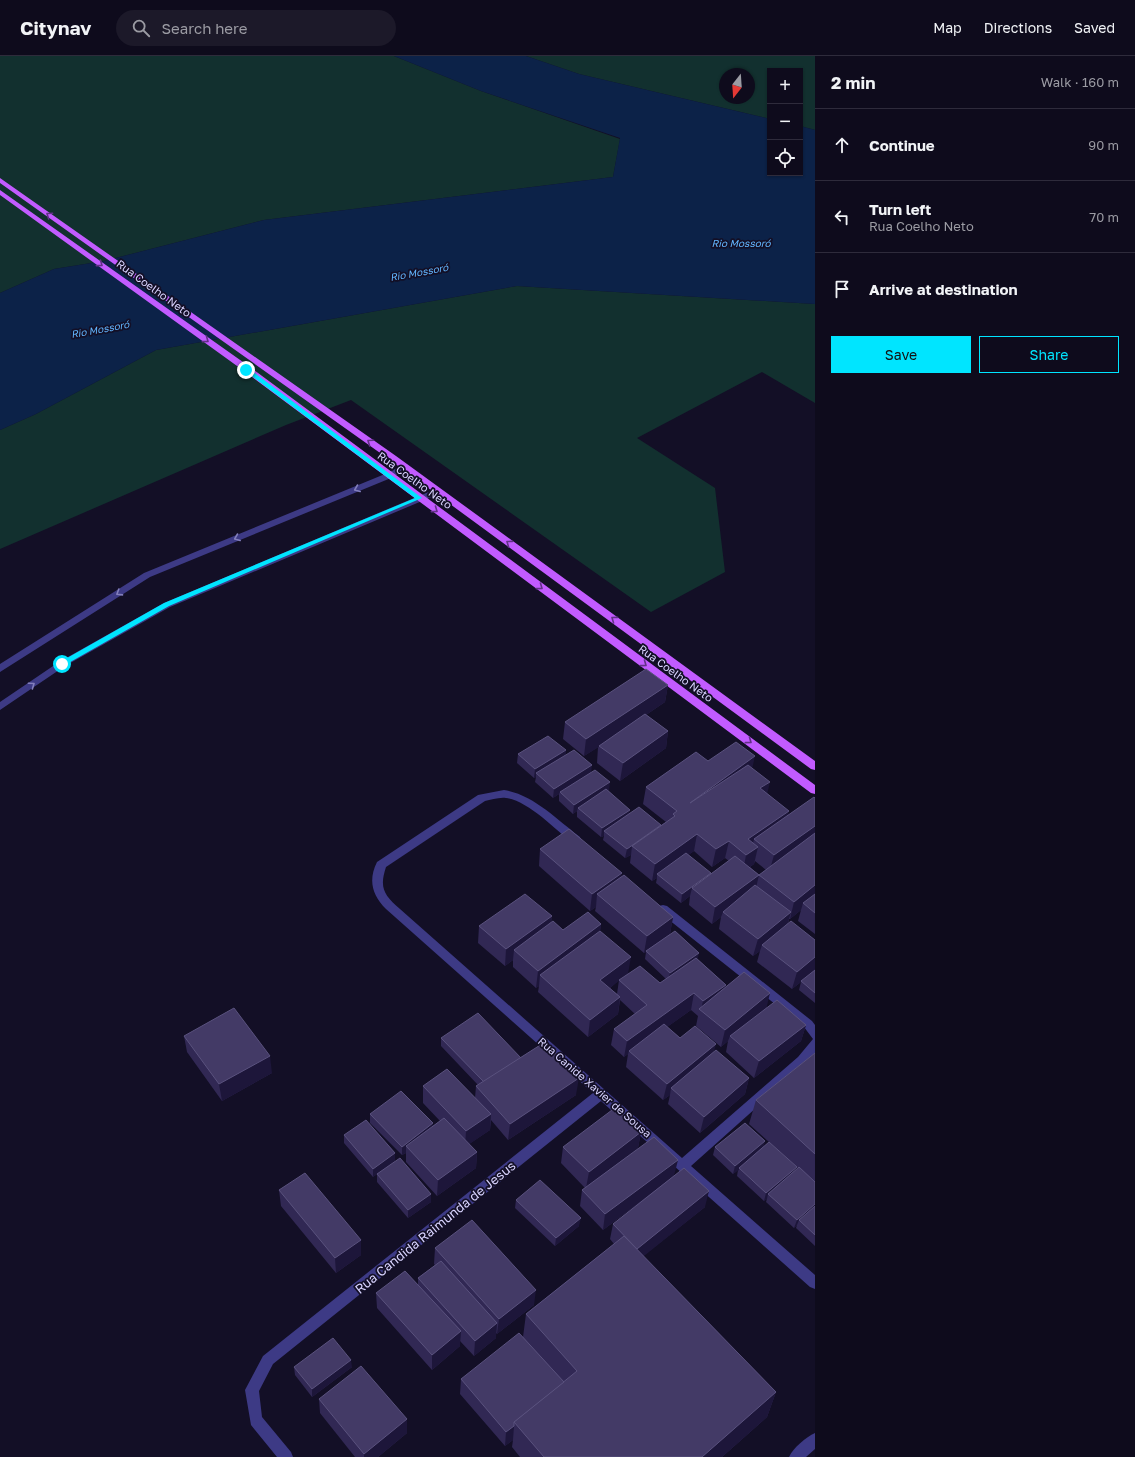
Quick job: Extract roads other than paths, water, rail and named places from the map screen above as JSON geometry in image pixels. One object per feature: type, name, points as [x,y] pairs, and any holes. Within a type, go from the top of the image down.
[{"type":"main road","name":"Rua Coelho Neto","points":[[0,180],[258,364],[405,466],[815,766]]},
{"type":"main road","name":"Rua Coelho Neto","points":[[0,192],[246,370],[815,790]]},
{"type":"street","points":[[0,669],[147,575],[388,476],[405,466]]},
{"type":"street","points":[[0,707],[62,664],[167,604],[438,491]]},
{"type":"street","name":"Rua Canide Xavier de Sousa","points":[[586,848],[530,804],[516,796],[504,794],[482,798],[381,865],[376,878],[377,889],[384,902],[815,1282]]},
{"type":"street","points":[[654,902],[808,1024],[815,1035]]},
{"type":"street","points":[[683,1165],[802,1060],[815,1043]]},
{"type":"street","name":"Rua Candida Raimunda de Jesus","points":[[286,1457],[256,1420],[252,1390],[268,1360],[602,1093]]},
{"type":"street","points":[[796,1457],[815,1440]]},
{"type":"water","name":"Rio Mossoró","points":[[394,56],[526,56],[579,74],[767,118],[767,176],[803,176],[803,127],[815,130],[815,304],[517,286],[156,350],[36,414],[0,430],[0,293],[54,269],[104,261],[264,220],[613,177],[620,138],[481,91]]}]
